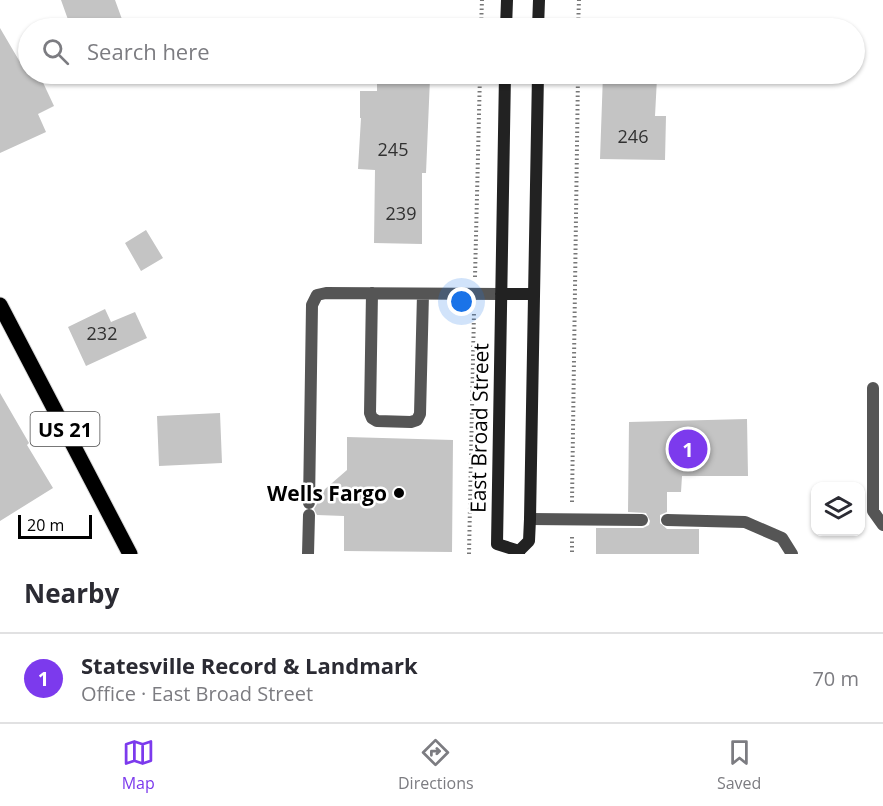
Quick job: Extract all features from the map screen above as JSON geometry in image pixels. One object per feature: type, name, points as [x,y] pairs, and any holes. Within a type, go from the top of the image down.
[{"type":"main road","points":[[506,18],[507,0]]},
{"type":"main road","points":[[538,18],[539,0]]},
{"type":"main road","name":"East Broad Street","points":[[505,84],[497,544],[519,553],[529,541],[530,519],[538,84]]},
{"type":"main road","points":[[501,294],[534,294]]},
{"type":"main road","name":"US 21","points":[[0,305],[130,554]]},
{"type":"lane","points":[[308,554],[312,305],[317,295],[326,293],[501,294]]},
{"type":"lane","points":[[372,293],[370,413],[377,421],[411,422],[417,420],[420,414],[423,294]]},
{"type":"lane","points":[[873,388],[873,511],[883,525]]},
{"type":"lane","points":[[530,519],[642,520]]},
{"type":"lane","points":[[667,520],[745,522],[782,538],[792,554]]},
{"type":"path","points":[[481,18],[482,0]]},
{"type":"path","points":[[579,0],[579,18]]},
{"type":"path","points":[[572,554],[578,84]]},
{"type":"building","points":[[61,0],[115,0],[122,18],[67,18]]},
{"type":"building","points":[[0,28],[18,59],[18,84],[44,84],[54,106],[38,114],[46,132],[0,153]]},
{"type":"building","points":[[377,84],[430,84],[426,173],[422,173],[422,244],[374,243],[375,170],[358,169],[360,91],[377,91]]},
{"type":"building","points":[[603,84],[657,84],[655,116],[666,116],[665,160],[600,159]]},
{"type":"building","points":[[146,230],[163,258],[141,271],[125,243]]},
{"type":"building","points":[[105,309],[111,322],[135,312],[147,338],[86,366],[68,327]]},
{"type":"building","points":[[0,393],[53,488],[0,521]]},
{"type":"building","points":[[220,413],[222,463],[159,466],[157,416]]},
{"type":"building","points":[[747,419],[748,476],[682,476],[681,492],[667,492],[667,512],[660,515],[660,523],[667,529],[699,529],[699,554],[596,554],[596,528],[643,528],[649,525],[650,521],[646,513],[628,512],[629,422]]},
{"type":"building","name":"Wells Fargo","points":[[347,437],[453,440],[452,552],[344,551],[344,516],[317,515],[314,509],[317,496],[347,470]]},
{"type":"place","name":"Statesville Record & Landmark","points":[[688,449]]},
{"type":"place","name":"Wells Fargo","points":[[399,493]]}]
